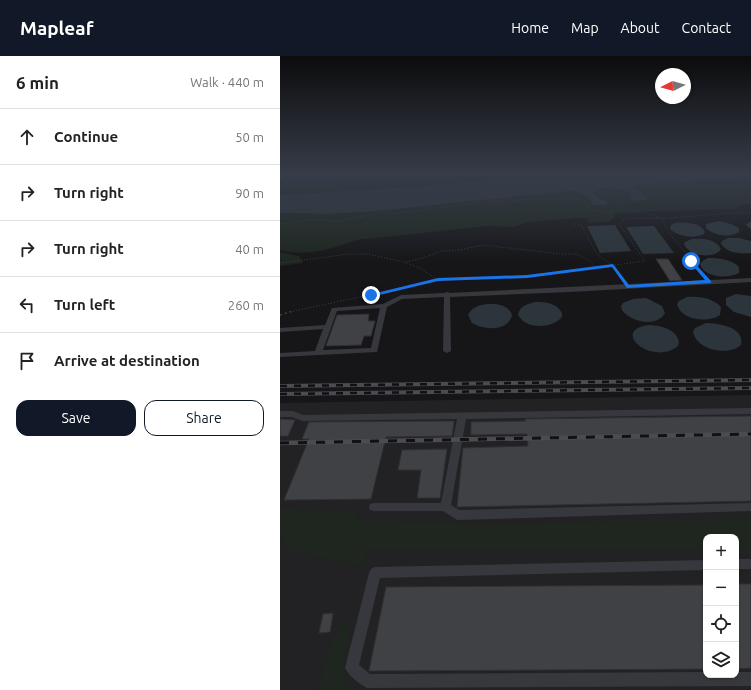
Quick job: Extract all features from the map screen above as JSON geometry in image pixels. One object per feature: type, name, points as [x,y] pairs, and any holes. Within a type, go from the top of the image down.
[{"type":"lane","points":[[751,223],[749,225],[751,227]]},
{"type":"lane","points":[[318,353],[334,309],[384,306],[401,297],[751,280]]},
{"type":"lane","points":[[447,294],[447,351]]},
{"type":"lane","points":[[280,355],[374,350],[384,306]]},
{"type":"lane","points":[[280,330],[327,327]]},
{"type":"lane","points":[[280,414],[293,414],[302,418],[751,411]]},
{"type":"lane","points":[[445,507],[462,416]]},
{"type":"lane","points":[[374,507],[445,507],[457,515],[751,507]]},
{"type":"lane","points":[[739,564],[751,564]]},
{"type":"lane","points":[[703,565],[375,573],[352,668],[367,681],[751,679]]},
{"type":"path","points":[[280,224],[311,220],[339,221],[385,212],[391,214],[459,205]]},
{"type":"path","points":[[585,205],[596,212],[639,212]]},
{"type":"path","points":[[620,205],[664,219]]},
{"type":"path","points":[[280,315],[300,309],[438,280],[527,277],[645,261],[619,224],[621,221],[630,218],[664,219],[708,214],[738,212],[751,213]]},
{"type":"path","points":[[664,219],[666,229],[709,282]]},
{"type":"path","points":[[575,224],[581,225],[597,254],[613,266],[627,287]]},
{"type":"path","points":[[404,262],[423,258],[441,251],[459,250],[483,245],[562,254],[577,254],[590,261],[597,268]]},
{"type":"path","points":[[280,263],[349,254],[368,254],[404,262],[420,268],[438,280]]},
{"type":"shaded area","points":[[280,205],[439,205],[367,212],[325,214],[280,213]]},
{"type":"shaded area","points":[[439,205],[744,205],[734,209],[615,212],[615,217],[608,222],[589,223],[587,218],[579,218],[526,222],[514,227],[488,226],[356,240],[319,251],[299,253],[280,250],[280,213],[325,214],[367,212]]},
{"type":"shaded area","points":[[719,221],[739,228],[739,232],[731,235],[722,235],[713,233],[706,228],[706,224]]},
{"type":"shaded area","points":[[675,223],[696,224],[705,232],[700,236],[691,237],[678,234],[670,229],[671,225]]},
{"type":"shaded area","points":[[615,225],[631,251],[600,253],[587,226]]},
{"type":"shaded area","points":[[654,226],[674,253],[643,254],[626,227]]},
{"type":"shaded area","points":[[728,238],[739,238],[751,241],[751,253],[738,253],[726,249],[721,243]]},
{"type":"shaded area","points":[[692,239],[712,241],[721,249],[713,255],[696,254],[686,248],[684,244]]},
{"type":"shaded area","points":[[280,252],[299,256],[303,263],[280,266]]},
{"type":"shaded area","points":[[708,258],[732,262],[739,267],[739,273],[729,276],[711,275],[702,269],[700,264]]},
{"type":"shaded area","points":[[736,294],[751,296],[751,317],[734,312],[726,305],[726,298]]},
{"type":"shaded area","points":[[687,297],[701,297],[714,302],[721,307],[720,315],[715,318],[703,320],[689,317],[680,310],[677,304],[679,301]]},
{"type":"shaded area","points":[[646,298],[662,306],[665,313],[656,321],[644,322],[637,320],[631,318],[622,310],[621,306],[623,303],[633,299]]},
{"type":"shaded area","points":[[535,302],[554,305],[562,313],[562,317],[552,324],[545,326],[526,323],[518,314],[519,311],[527,304]]},
{"type":"shaded area","points":[[487,304],[498,305],[508,309],[512,315],[510,321],[500,327],[495,328],[482,327],[472,323],[468,315],[470,312],[476,307]]},
{"type":"shaded area","points":[[706,323],[723,325],[735,330],[741,339],[741,345],[736,348],[722,351],[714,350],[700,344],[693,332],[695,328]]},
{"type":"shaded area","points":[[650,325],[664,327],[672,331],[678,338],[679,343],[677,347],[666,352],[656,352],[638,345],[633,339],[633,333],[638,328]]},
{"type":"shaded area","points":[[751,395],[751,690],[280,690],[280,403]]},
{"type":"shaded area","points":[[280,508],[355,512],[359,521],[506,524],[751,518],[751,549],[739,549],[739,534],[703,534],[703,549],[367,549],[362,566],[283,549],[285,537],[280,535]]},
{"type":"shaded area","points":[[341,624],[349,626],[342,670],[347,685],[354,690],[319,690],[326,658]]},
{"type":"building","points":[[656,259],[668,259],[682,280],[670,281]]},
{"type":"building","points":[[369,314],[368,321],[375,321],[371,336],[364,336],[361,345],[326,346],[337,315]]},
{"type":"building","points":[[751,416],[751,501],[457,507],[463,448],[528,446],[527,434],[471,435],[471,422],[526,421],[525,419]]},
{"type":"building","points":[[280,419],[295,420],[288,436],[280,436]]},
{"type":"building","points":[[454,421],[452,436],[386,437],[371,499],[284,500],[309,439],[302,439],[309,422]]},
{"type":"building","points":[[447,449],[440,498],[417,498],[421,470],[398,470],[402,450]]},
{"type":"building","points":[[739,584],[751,584],[751,668],[739,669]]},
{"type":"building","points":[[703,585],[703,669],[369,671],[386,587]]},
{"type":"building","points":[[333,613],[330,632],[319,633],[323,614]]},
{"type":"railway","points":[[280,386],[751,380]]},
{"type":"railway","points":[[280,394],[751,388]]},
{"type":"railway","points":[[280,443],[751,434]]},
{"type":"route","points":[[371,295],[438,280],[527,277],[613,266],[627,287],[709,282],[691,261]]}]
